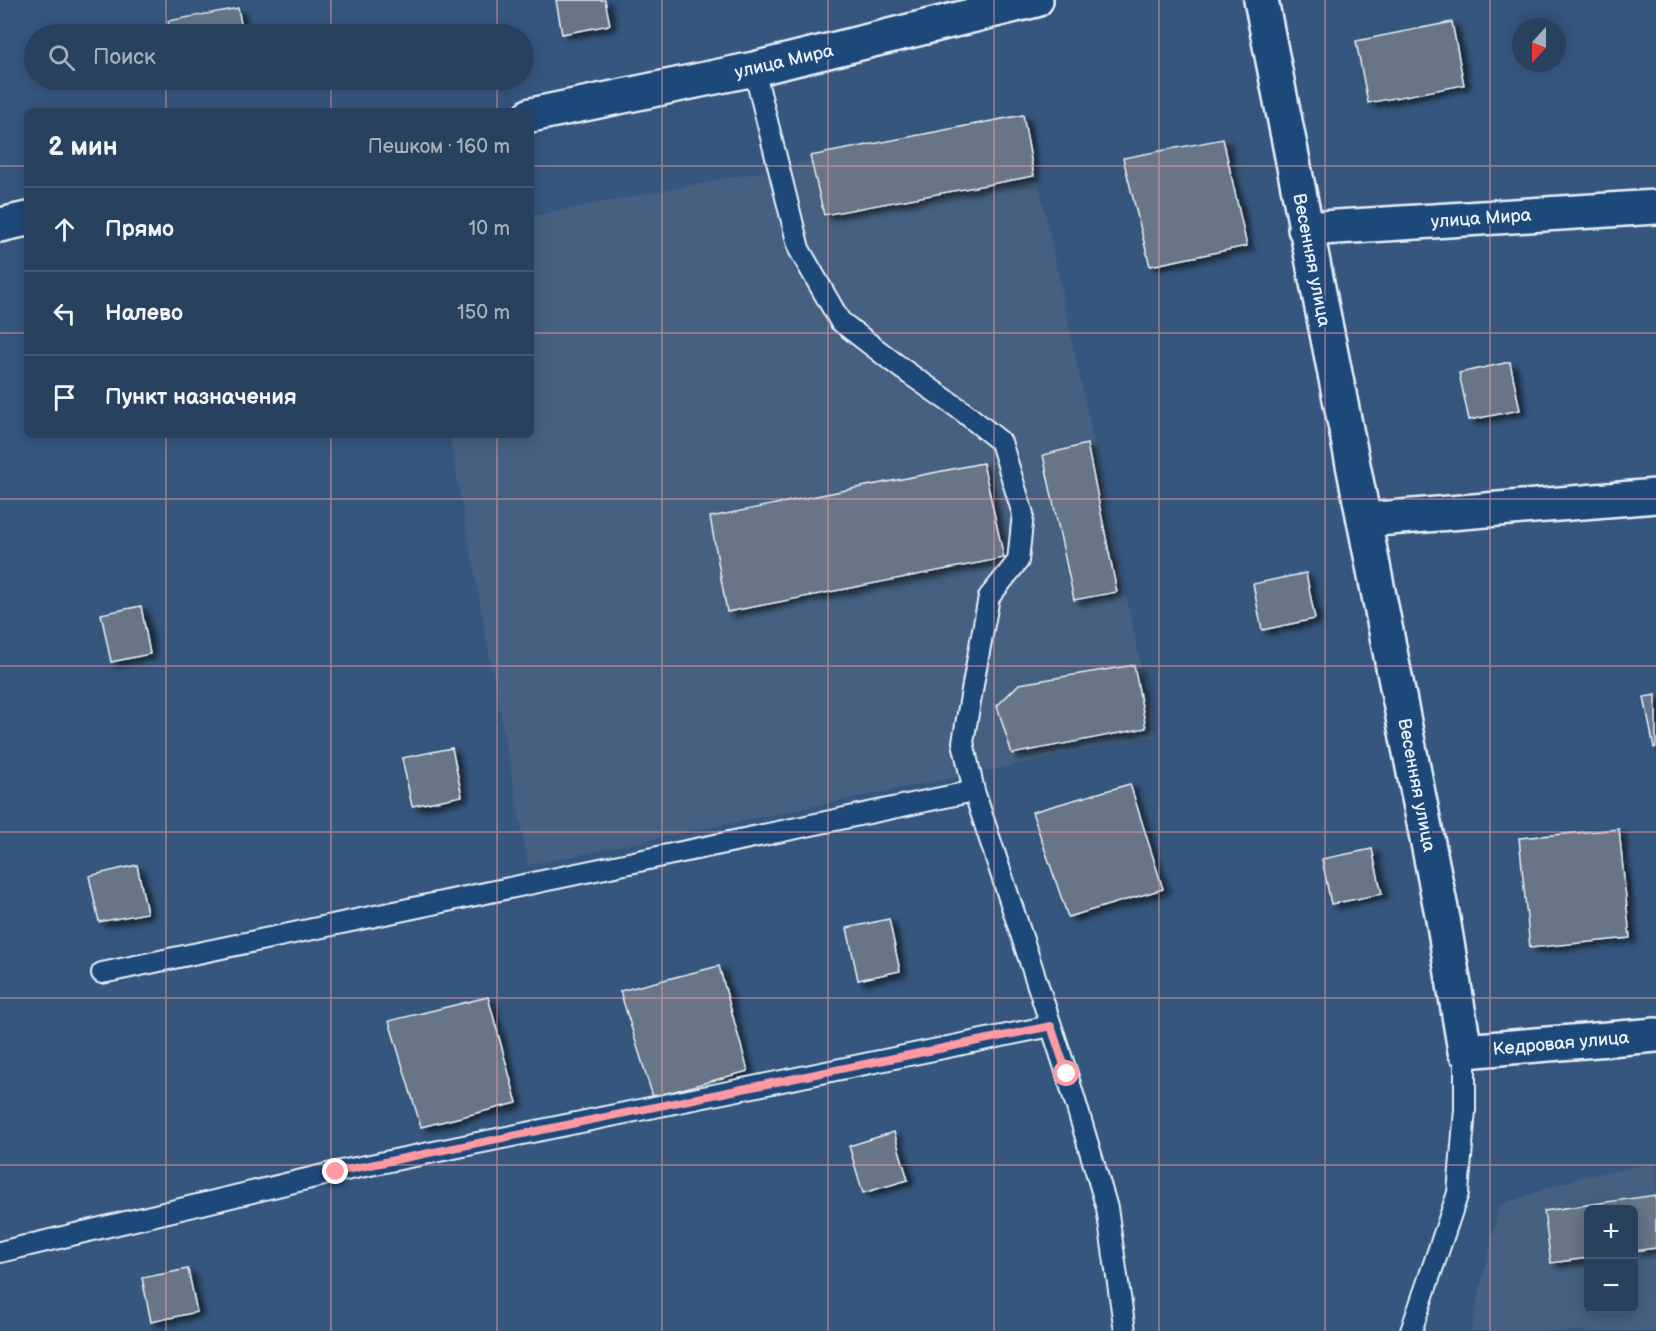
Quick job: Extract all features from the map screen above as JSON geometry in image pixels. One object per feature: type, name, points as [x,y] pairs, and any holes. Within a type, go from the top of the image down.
[{"type":"street","name":"улица Мира","points":[[534,114],[754,69],[1036,0]]},
{"type":"street","name":"Весенняя улица","points":[[1261,0],[1443,919],[1465,1051]]},
{"type":"street","name":"улица Мира","points":[[1305,229],[1656,207]]},
{"type":"street","points":[[0,225],[24,220]]},
{"type":"street","points":[[1365,520],[1656,496]]},
{"type":"street","name":"Кедровая улица","points":[[1465,1051],[1656,1035]]},
{"type":"lane","points":[[754,69],[799,249],[840,321],[961,410],[1000,442],[1023,514],[1018,561],[989,597],[963,742],[974,791],[1067,1074],[1107,1208],[1125,1331]]},
{"type":"lane","points":[[102,973],[974,791]]},
{"type":"lane","points":[[0,1252],[336,1172],[1051,1026]]},
{"type":"lane","points":[[1412,1331],[1458,1192],[1465,1110],[1465,1051]]},
{"type":"shaded area","points":[[1024,114],[1156,736],[528,865],[450,438],[534,438],[534,215],[780,168]]},
{"type":"shaded area","points":[[1656,1163],[1656,1331],[1471,1331],[1499,1205],[1581,1177]]},
{"type":"building","points":[[556,0],[605,0],[610,25],[562,34]]},
{"type":"building","points":[[238,8],[241,24],[169,24],[168,21]]},
{"type":"building","points":[[1452,22],[1464,85],[1368,103],[1356,41]]},
{"type":"building","points":[[1023,115],[1034,176],[824,215],[810,156]]},
{"type":"building","points":[[1223,139],[1247,246],[1150,266],[1123,158]]},
{"type":"building","points":[[1510,362],[1520,410],[1469,420],[1459,373]]},
{"type":"building","points":[[1087,444],[1117,592],[1074,600],[1043,455]]},
{"type":"building","points":[[983,463],[1004,558],[727,612],[710,517]]},
{"type":"building","points":[[1306,573],[1315,619],[1262,630],[1253,584]]},
{"type":"building","points":[[141,606],[150,654],[111,662],[101,614]]},
{"type":"building","points":[[1134,665],[1146,728],[1012,754],[997,706],[1019,684]]},
{"type":"building","points":[[1656,695],[1656,747],[1654,748],[1644,697]]},
{"type":"building","points":[[452,748],[462,796],[412,806],[402,758]]},
{"type":"building","points":[[1130,784],[1163,889],[1068,917],[1032,812]]},
{"type":"building","points":[[1619,829],[1630,938],[1530,948],[1519,838]]},
{"type":"building","points":[[1372,849],[1382,894],[1331,904],[1322,859]]},
{"type":"building","points":[[137,865],[147,913],[99,922],[89,876]]},
{"type":"building","points":[[889,919],[900,971],[858,980],[847,928]]},
{"type":"building","points":[[719,966],[748,1071],[653,1097],[620,991]]},
{"type":"building","points":[[488,997],[517,1103],[421,1127],[389,1021]]},
{"type":"building","points":[[894,1132],[908,1180],[863,1193],[849,1146]]},
{"type":"building","points":[[1656,1195],[1656,1248],[1638,1250],[1638,1205],[1586,1205]]},
{"type":"building","points":[[1584,1205],[1584,1259],[1551,1263],[1544,1211]]},
{"type":"building","points":[[188,1269],[197,1312],[151,1322],[142,1278]]},
{"type":"route","points":[[336,1172],[1051,1026],[1067,1074]]}]
